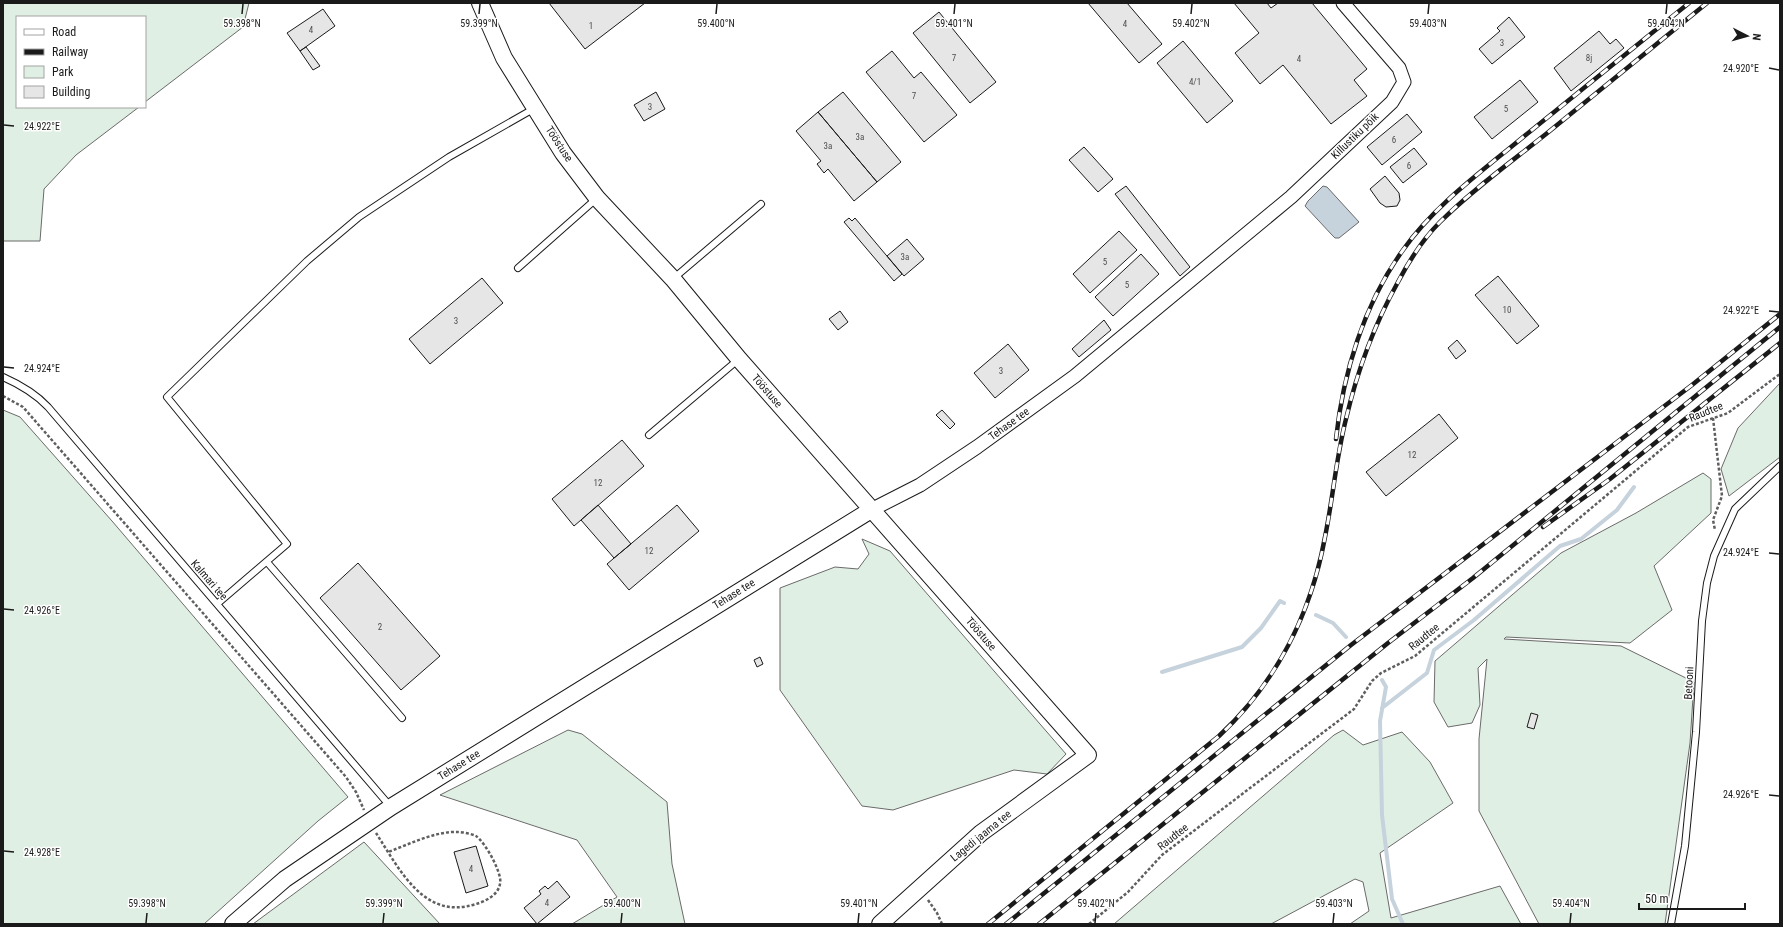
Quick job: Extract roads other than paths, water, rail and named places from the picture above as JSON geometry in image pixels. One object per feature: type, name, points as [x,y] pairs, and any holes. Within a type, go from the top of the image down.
[{"type":"street","name":"Tööstuse","points":[[480,3],[504,58],[563,153],[597,198],[673,279],[739,359],[1088,755]]},
{"type":"street","name":"Killustiku põik","points":[[1224,251],[1291,197],[1392,102],[1404,82],[1399,68],[1343,3]]},
{"type":"street","name":"Tehase tee","points":[[233,924],[285,879],[391,807],[871,510],[920,486],[984,443],[1075,376],[1224,251]]},
{"type":"street","name":"Lagedi jaama tee","points":[[880,924],[981,833],[1088,755]]},
{"type":"lane","points":[[217,604],[287,544],[167,397],[307,261],[359,217],[449,157],[535,107]]},
{"type":"lane","points":[[518,268],[597,198]]},
{"type":"lane","points":[[673,279],[761,204]]},
{"type":"lane","points":[[649,435],[739,359]]},
{"type":"lane","name":"Kalmari tee","points":[[3,377],[22,386],[37,396],[48,407],[391,807]]},
{"type":"lane","name":"Betooni","points":[[1672,924],[1685,846],[1696,732],[1702,621],[1707,583],[1717,550],[1735,509],[1780,466]]},
{"type":"lane","points":[[267,562],[402,718]]},
{"type":"waterway","points":[[1382,708],[1427,673],[1434,650],[1474,620],[1560,546],[1581,539],[1617,510],[1634,487]]},
{"type":"waterway","points":[[1162,672],[1242,647],[1261,628],[1280,601],[1284,603]]},
{"type":"waterway","points":[[1316,615],[1333,623],[1346,637]]},
{"type":"waterway","points":[[1382,680],[1386,687],[1380,721],[1382,815],[1392,899],[1403,924]]},
{"type":"railway","points":[[1336,439],[1339,414],[1350,364],[1367,316],[1389,271],[1415,234],[1443,204],[1459,190],[1689,3]]},
{"type":"railway","points":[[988,924],[1219,736],[1258,693],[1274,670],[1288,646],[1311,593],[1319,565],[1328,522],[1337,463],[1350,401],[1361,366],[1389,298],[1402,274],[1422,243],[1440,222],[1478,187],[1546,134],[1707,3]]},
{"type":"railway","points":[[1006,924],[1351,645],[1692,385],[1780,314]]},
{"type":"railway","points":[[1039,924],[1388,643],[1473,578],[1780,327]]},
{"type":"railway","points":[[1543,527],[1610,479],[1780,343]]}]
